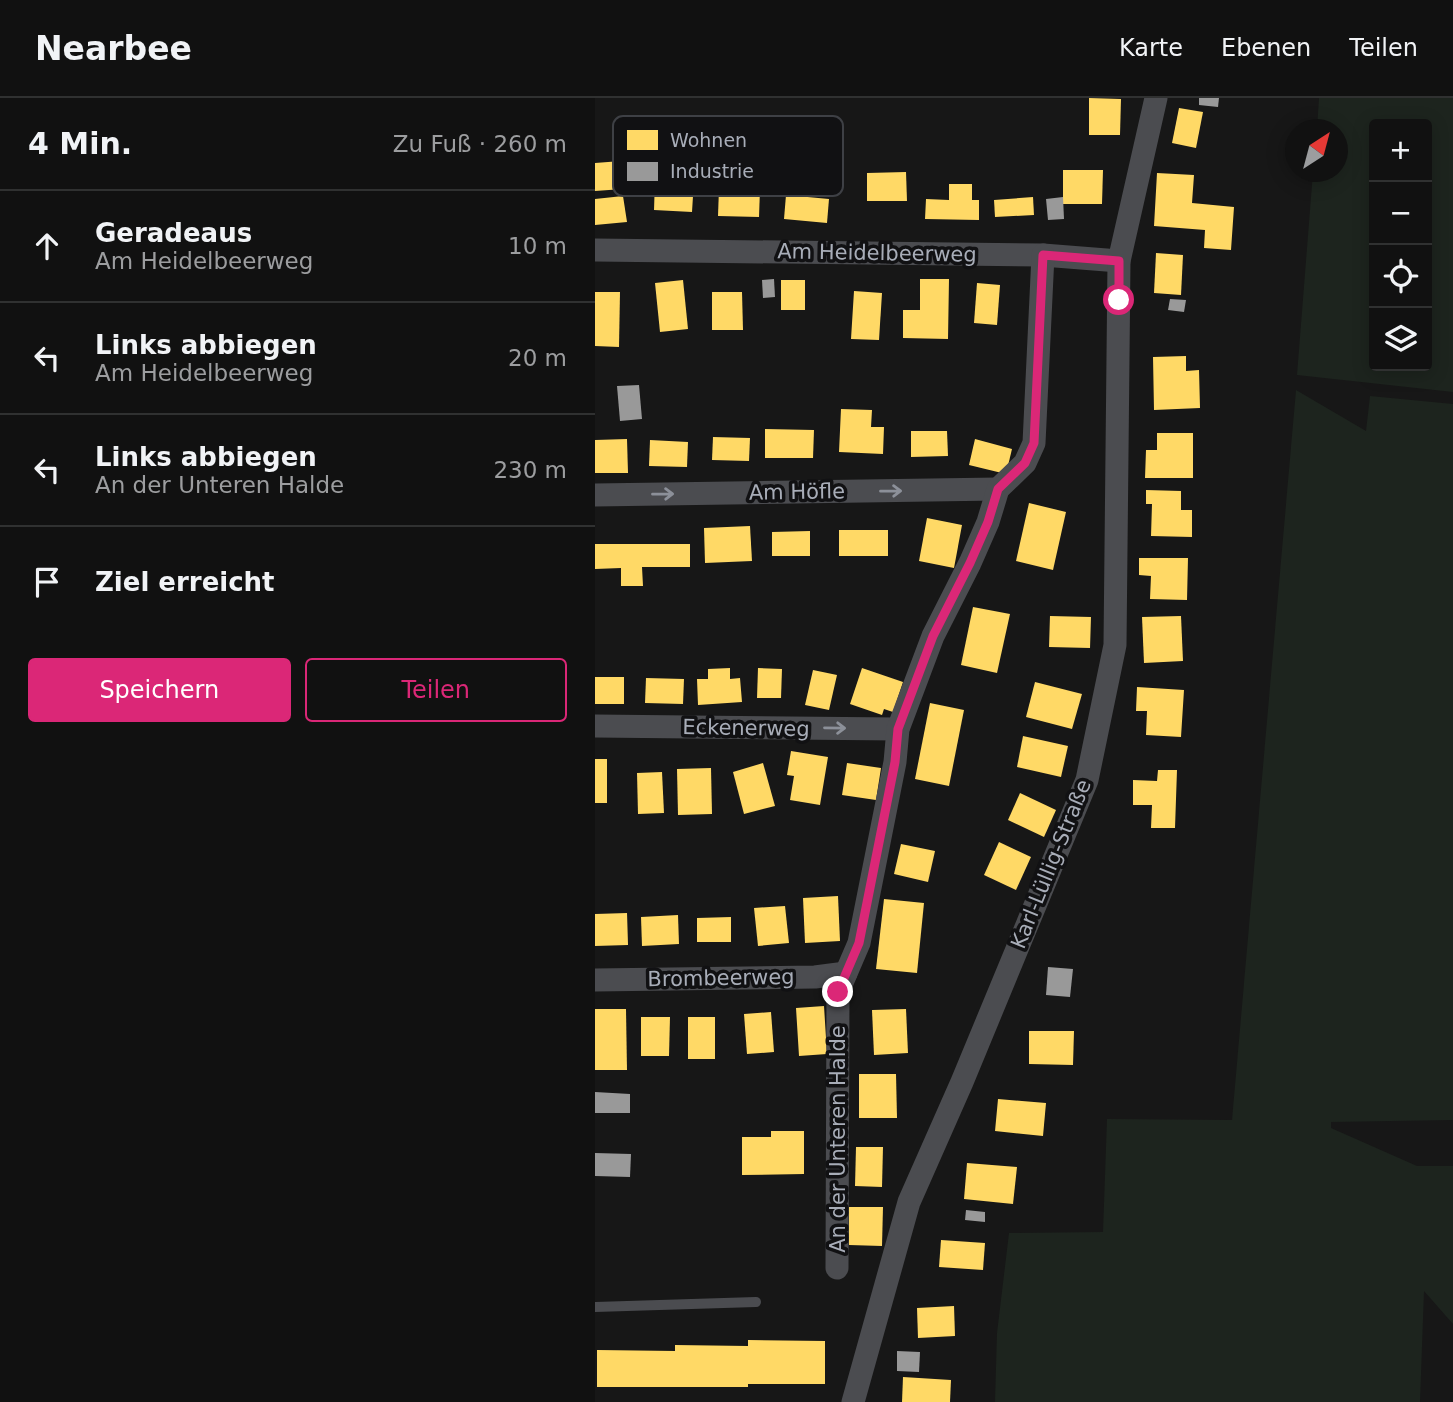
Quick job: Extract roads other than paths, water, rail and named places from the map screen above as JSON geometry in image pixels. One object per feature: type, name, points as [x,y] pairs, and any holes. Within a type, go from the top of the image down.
[{"type":"street","points":[[1119,261],[1156,98]]},
{"type":"street","name":"Am Heidelbeerweg","points":[[595,250],[1043,255],[1119,261]]},
{"type":"street","name":"An der Unteren Halde","points":[[837,1268],[838,992],[859,943],[895,762],[898,729],[933,636],[988,522],[998,489],[1025,463],[1034,443],[1043,255]]},
{"type":"street","name":"Karl-Lüllig-Straße","points":[[853,1402],[909,1202],[962,1082],[1087,780],[1115,645],[1119,261]]},
{"type":"street","name":"Am Höfle","points":[[595,495],[998,489]]},
{"type":"street","name":"Eckenerweg","points":[[595,726],[898,729]]},
{"type":"street","name":"Brombeerweg","points":[[595,980],[815,977],[846,973]]},
{"type":"lane","points":[[595,1307],[756,1302]]}]
